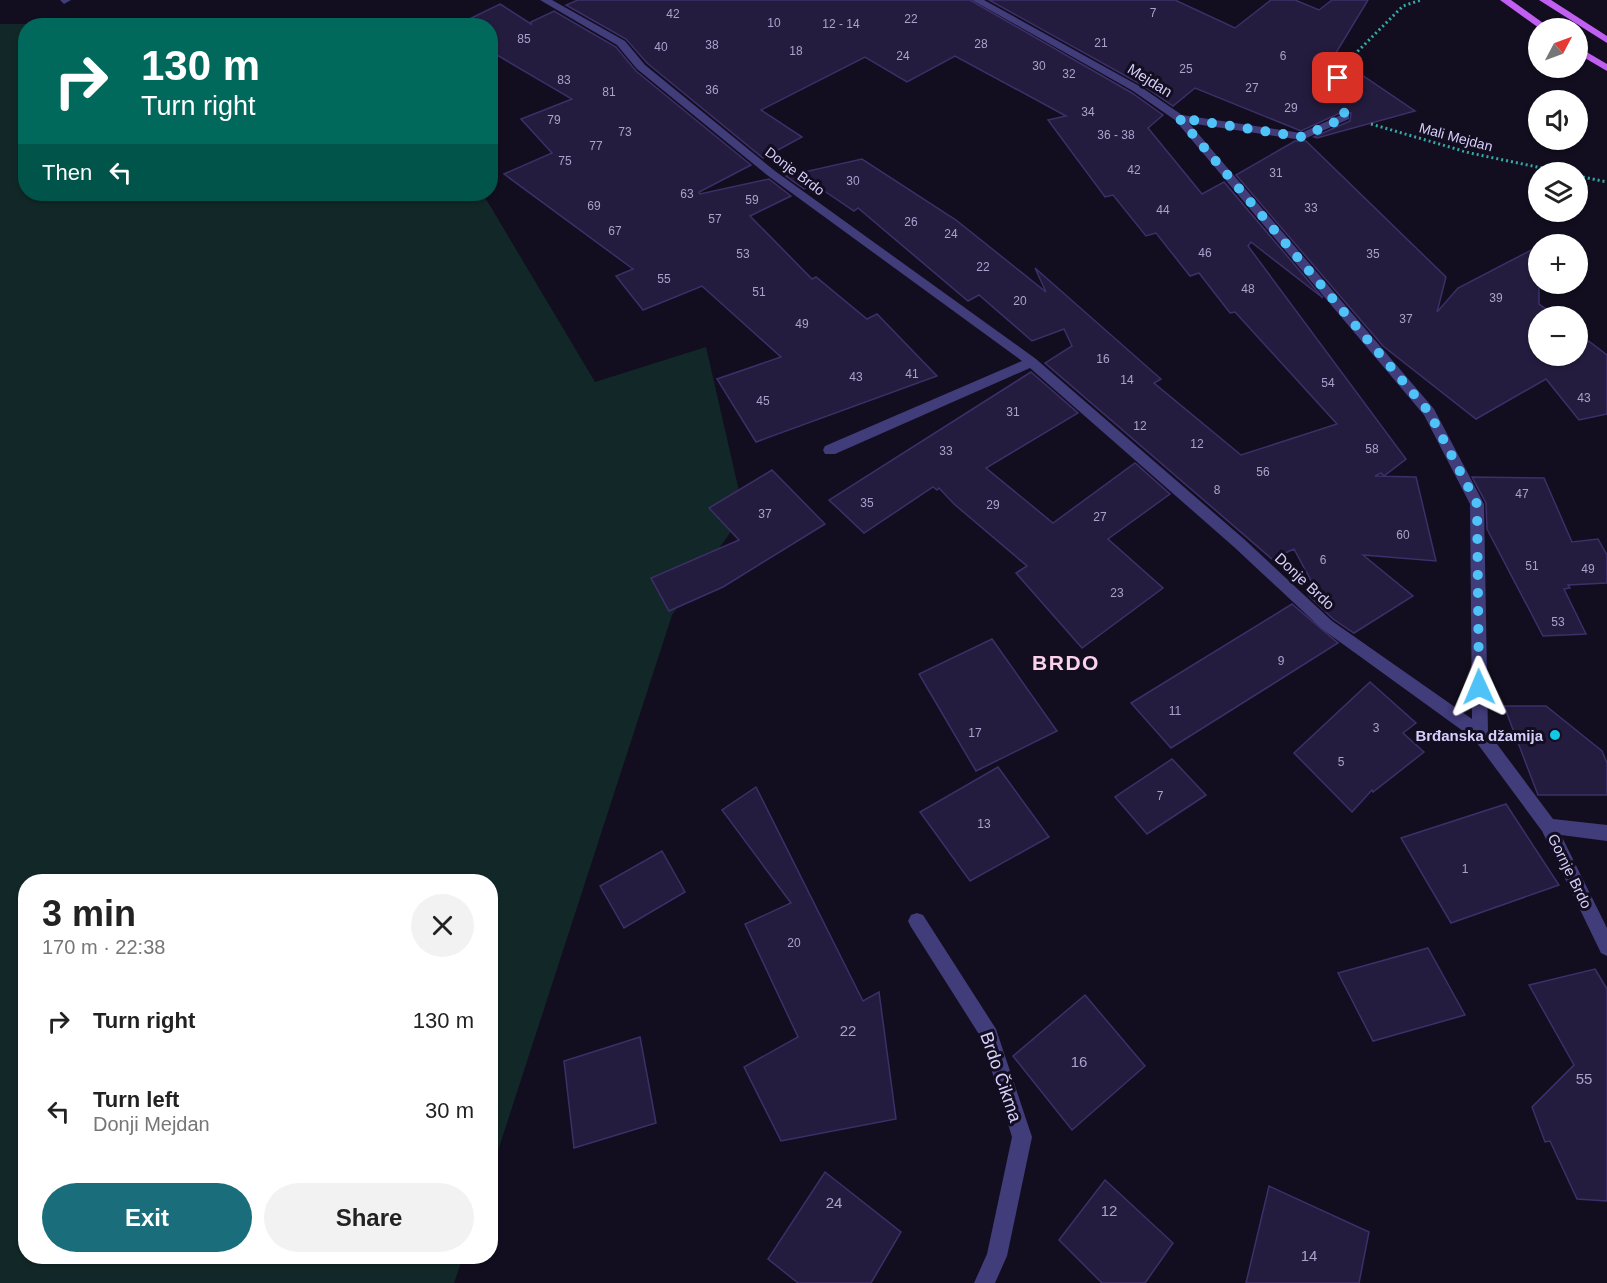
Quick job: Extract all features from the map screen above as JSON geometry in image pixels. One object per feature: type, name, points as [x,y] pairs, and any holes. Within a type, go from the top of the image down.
[{"type":"main road","points":[[1505,0],[1531,18]]},
{"type":"main road","points":[[1544,0],[1607,40]]},
{"type":"main road","points":[[1588,56],[1607,68]]},
{"type":"street","name":"Donje Brdo","points":[[545,0],[621,43],[642,66],[771,173],[1032,362],[1239,543],[1327,625],[1480,734],[1548,826]]},
{"type":"street","name":"Mejdan","points":[[977,0],[1137,89],[1179,118],[1429,412],[1477,504],[1480,734]]},
{"type":"street","points":[[1179,118],[1302,137],[1346,117]]},
{"type":"street","points":[[830,450],[1032,362]]},
{"type":"street","points":[[1548,826],[1607,833]]},
{"type":"street","name":"Gornje Brdo","points":[[1548,826],[1607,947]]},
{"type":"street","name":"Brdo Čikma","points":[[917,921],[990,1035],[1022,1137],[997,1256],[984,1283]]},
{"type":"path","points":[[1346,117],[1338,98],[1338,78],[1358,51],[1403,6],[1421,0]]},
{"type":"path","name":"Mali Mejdan","points":[[1346,117],[1470,153],[1528,165]]},
{"type":"path","points":[[1588,178],[1607,182]]},
{"type":"green space","points":[[0,24],[18,24],[18,201],[487,201],[595,382],[706,347],[744,513],[672,615],[498,1150],[498,874],[18,874],[18,1264],[461,1264],[454,1283],[0,1283]]},
{"type":"building","points":[[578,0],[970,0],[1132,93],[1163,115],[1148,128],[1202,194],[1224,182],[1323,298],[1251,242],[1248,246],[1406,459],[1384,476],[1381,473],[1375,476],[1416,477],[1436,561],[1363,555],[1413,596],[1354,633],[1333,619],[1308,595],[1316,590],[1294,549],[1272,559],[1045,363],[1072,346],[1064,329],[1032,341],[979,295],[968,301],[858,208],[854,211],[814,184],[804,189],[786,176],[862,159],[956,220],[1046,292],[1035,268],[1161,379],[1154,383],[1241,455],[1337,424],[1235,312],[1230,313],[1199,273],[1190,276],[1156,233],[1146,236],[1113,195],[1105,197],[1048,120],[1066,116],[955,56],[907,82],[865,57],[761,110],[802,137],[763,158],[647,63],[626,39],[566,5]]},
{"type":"building","points":[[989,0],[1175,0],[1235,28],[1271,0],[1295,0],[1319,10],[1332,0],[1368,0],[1334,56],[1415,111],[1317,138],[1314,137],[1350,121],[1351,113],[1340,113],[1301,131],[1195,88],[1173,106],[1142,85]]},
{"type":"building","points":[[500,4],[531,24],[554,11],[616,47],[636,71],[751,165],[699,192],[700,194],[769,179],[791,196],[750,216],[812,279],[816,277],[867,319],[877,314],[937,376],[756,442],[717,379],[781,357],[702,286],[643,310],[616,276],[633,269],[504,174],[552,153],[521,119],[572,99],[498,56],[498,18],[471,18]]},
{"type":"building","points":[[1295,141],[1306,141],[1446,277],[1437,312],[1458,288],[1528,252],[1528,294],[1539,294],[1539,304],[1542,306],[1528,306],[1528,366],[1588,366],[1588,341],[1607,355],[1607,414],[1579,420],[1546,379],[1476,419],[1383,346],[1236,175]]},
{"type":"building","points":[[1031,372],[1078,413],[986,468],[1053,523],[1135,463],[1170,494],[1108,539],[1163,588],[1082,648],[1016,573],[1027,566],[954,504],[939,488],[937,490],[933,487],[864,533],[829,500]]},
{"type":"building","points":[[772,470],[825,524],[723,587],[669,611],[651,578],[739,540],[709,508]]},
{"type":"building","points":[[1472,477],[1544,478],[1572,542],[1598,539],[1607,555],[1607,583],[1568,585],[1570,588],[1564,589],[1586,634],[1543,636],[1487,529],[1486,503]]},
{"type":"building","points":[[1292,604],[1338,643],[1171,748],[1131,703]]},
{"type":"building","points":[[992,639],[1057,731],[976,771],[919,674]]},
{"type":"building","points":[[1370,682],[1416,723],[1403,733],[1424,752],[1373,792],[1372,790],[1352,812],[1294,753]]},
{"type":"building","name":"Brđanska džamija","points":[[1504,706],[1546,706],[1602,751],[1607,763],[1607,795],[1538,795]]},
{"type":"building","points":[[1172,759],[1206,795],[1147,834],[1115,797]]},
{"type":"building","points":[[998,767],[1049,837],[970,881],[920,812]]},
{"type":"building","points":[[756,787],[863,1001],[879,992],[896,1119],[781,1141],[744,1067],[798,1037],[745,924],[791,903],[722,810]]},
{"type":"building","points":[[1506,804],[1559,885],[1451,923],[1401,838]]},
{"type":"building","points":[[662,851],[685,892],[624,928],[600,886]]},
{"type":"building","points":[[1428,948],[1465,1015],[1373,1041],[1338,973]]},
{"type":"building","points":[[1595,969],[1607,989],[1607,1201],[1577,1199],[1550,1141],[1545,1142],[1532,1107],[1574,1065],[1529,985]]},
{"type":"building","points":[[1085,995],[1145,1066],[1072,1130],[1013,1056]]},
{"type":"building","points":[[640,1037],[656,1123],[574,1148],[564,1061]]},
{"type":"building","points":[[825,1172],[901,1232],[871,1283],[798,1283],[768,1259]]},
{"type":"building","points":[[1105,1180],[1173,1243],[1145,1283],[1102,1283],[1059,1240]]},
{"type":"building","points":[[1269,1186],[1369,1232],[1359,1283],[1246,1283]]},
{"type":"place","name":"Brđanska džamija","points":[[1555,735]]},
{"type":"district","name":"BRDO","points":[[1066,662]]},
{"type":"route","points":[[1338,78],[1338,98],[1346,117],[1302,137],[1179,118],[1429,412],[1477,504],[1479,687]]}]
